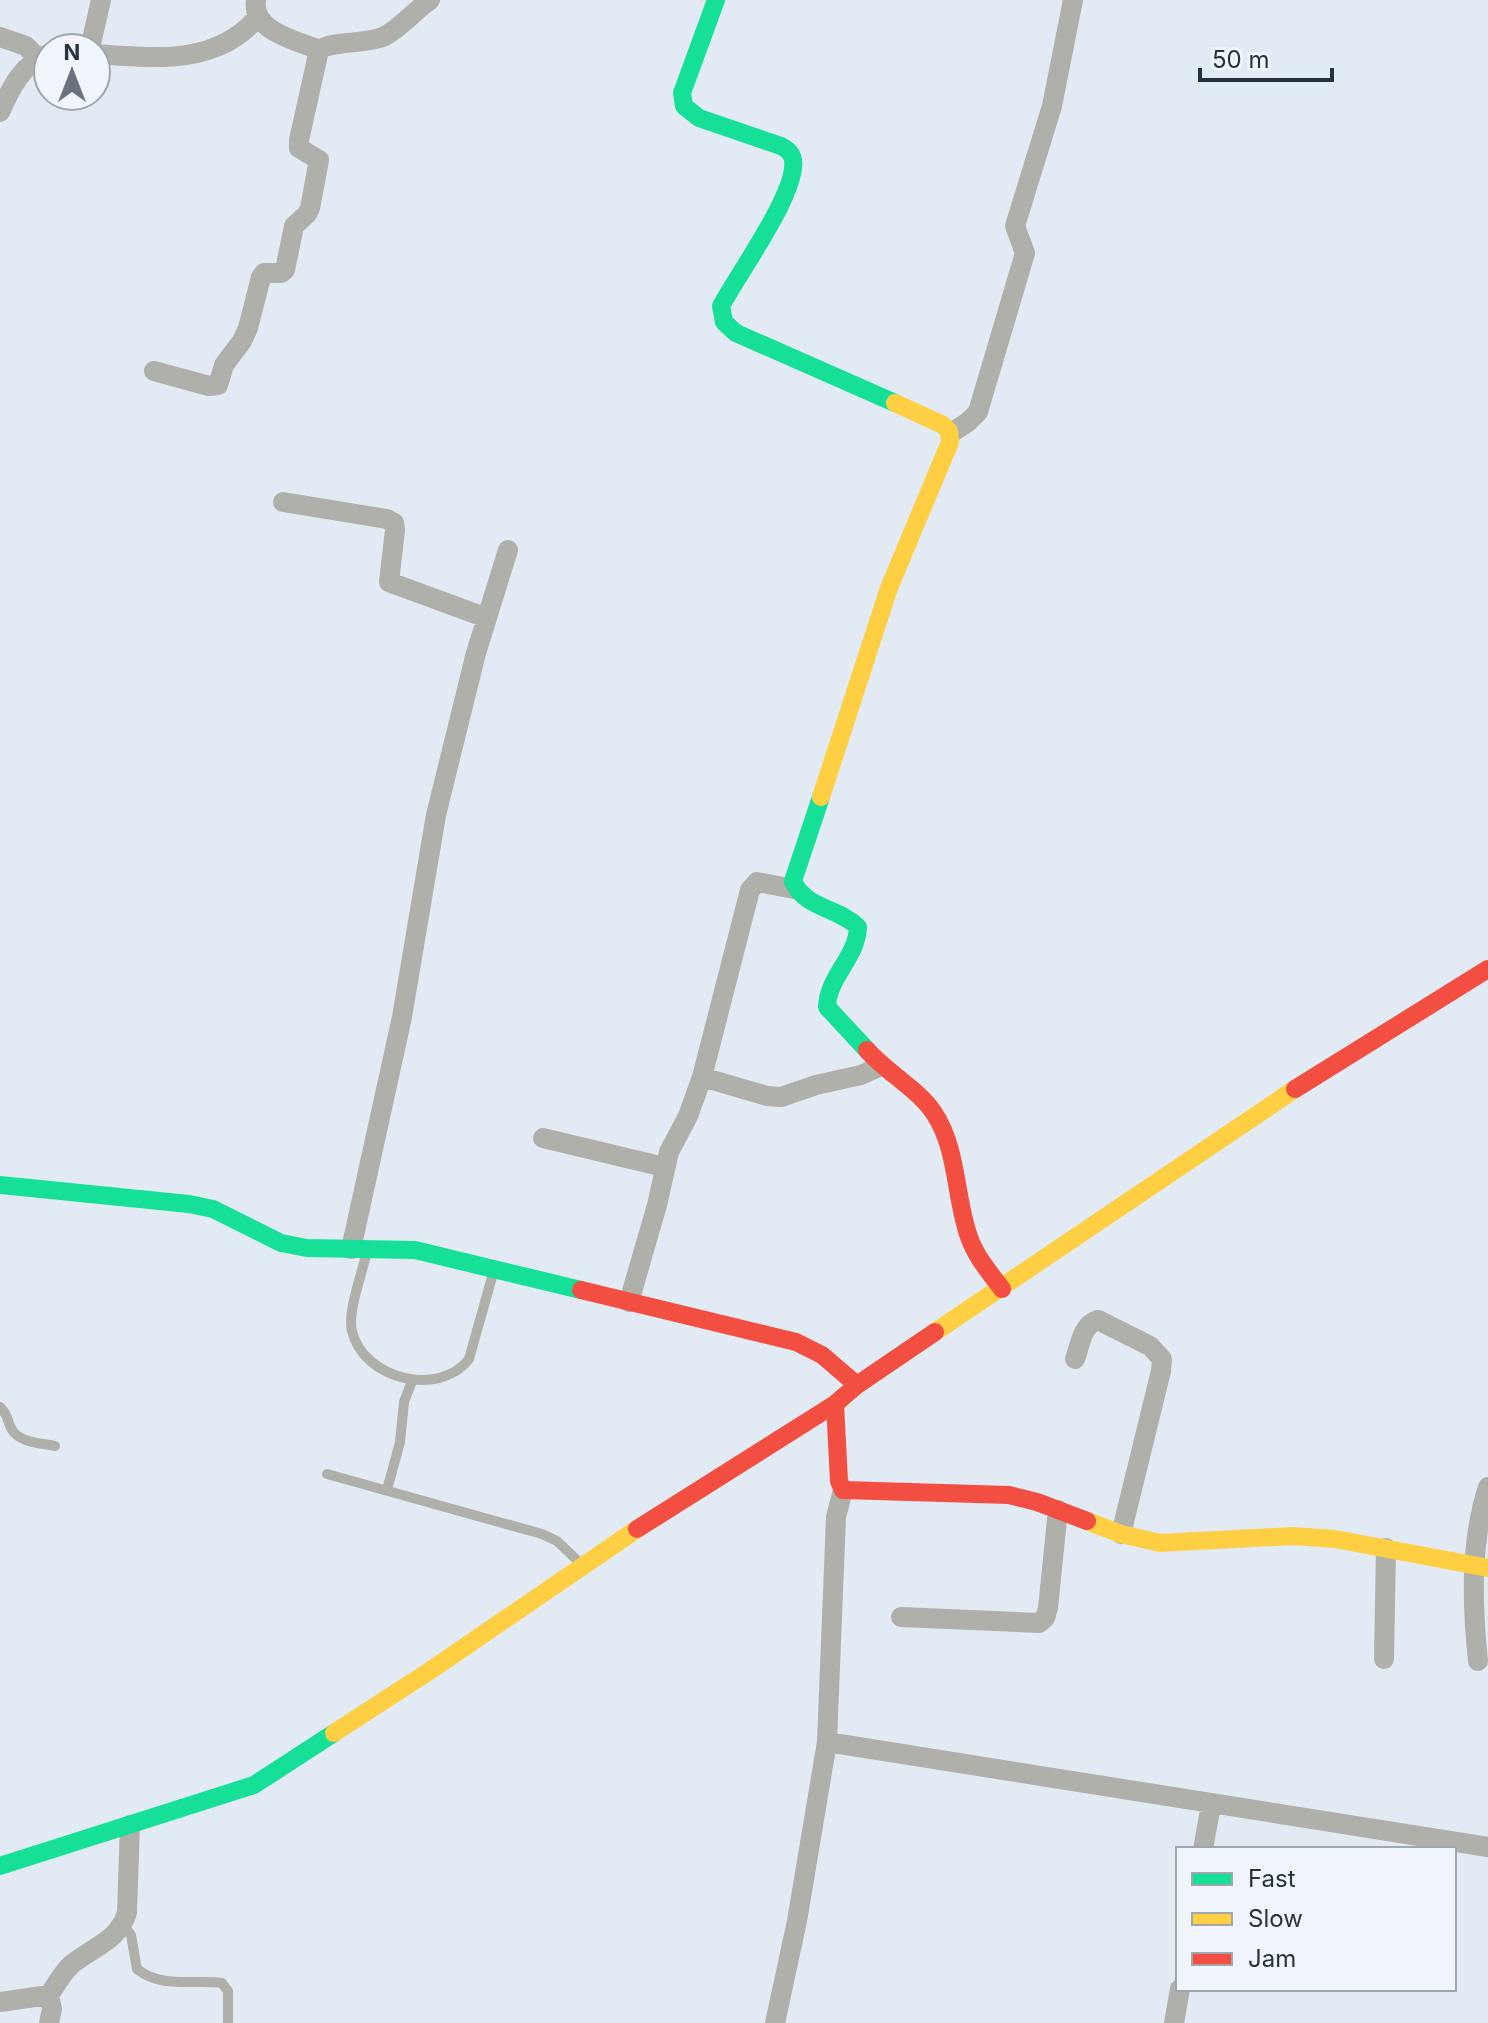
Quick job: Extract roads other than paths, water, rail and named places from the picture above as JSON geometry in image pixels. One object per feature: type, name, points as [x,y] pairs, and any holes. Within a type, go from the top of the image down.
[{"type":"street","points":[[94,32],[101,0]]},
{"type":"street","points":[[154,371],[209,386],[218,385],[227,359],[248,328],[261,277],[264,273],[281,273],[285,270],[294,226],[310,208],[319,160],[299,148],[319,50],[383,37],[430,0]]},
{"type":"street","points":[[716,0],[681,103],[699,118],[781,146],[789,151],[793,160],[788,186],[721,306],[725,325],[940,423],[948,427],[951,433],[950,442],[889,588],[795,872],[794,889]]},
{"type":"street","points":[[951,433],[978,412],[1009,310],[1025,253],[1015,226],[1052,106],[1073,0]]},
{"type":"street","points":[[256,9],[263,25],[319,50]]},
{"type":"street","points":[[112,55],[159,58],[197,54],[217,48],[238,37],[256,9]]},
{"type":"street","points":[[0,37],[32,50]]},
{"type":"street","points":[[0,112],[9,92],[25,68],[32,63]]},
{"type":"street","points":[[283,502],[387,519],[394,523],[395,530],[389,582],[487,618]]},
{"type":"street","points":[[359,1249],[436,815],[487,618],[508,550]]},
{"type":"street","points":[[629,1302],[657,1205],[664,1167],[702,1077],[750,890],[757,882],[794,889],[858,927],[857,942],[829,991],[827,1007],[881,1066],[920,1097],[934,1113],[945,1135],[969,1237],[980,1260],[1002,1289]]},
{"type":"street","points":[[0,1866],[254,1785],[431,1670],[581,1565],[835,1404],[857,1385],[1326,1068],[1487,972]]},
{"type":"street","points":[[702,1077],[767,1096],[781,1097],[861,1075],[881,1066]]},
{"type":"street","points":[[543,1138],[664,1167]]},
{"type":"street","points":[[0,1185],[189,1204],[213,1209],[281,1243],[307,1248],[415,1250],[810,1348],[857,1385]]},
{"type":"street","points":[[1075,1359],[1087,1327],[1098,1320],[1150,1346],[1162,1359],[1121,1534]]},
{"type":"street","points":[[775,2023],[797,1921],[827,1742],[836,1517],[843,1490],[839,1481],[835,1404]]},
{"type":"street","points":[[1478,1661],[1474,1621],[1488,1487]]},
{"type":"street","points":[[843,1490],[1009,1495],[1121,1534],[1160,1543],[1293,1536],[1335,1539],[1481,1566]]},
{"type":"street","points":[[901,1617],[1039,1623],[1045,1618],[1048,1608],[1058,1510]]},
{"type":"street","points":[[1384,1659],[1386,1548]]},
{"type":"street","points":[[827,1742],[1488,1847]]},
{"type":"street","points":[[1203,1847],[1211,1805]]},
{"type":"street","points":[[49,2023],[52,2009],[49,1995],[61,1975],[124,1926],[130,1825]]},
{"type":"street","points":[[1174,2023],[1180,1991]]},
{"type":"street","points":[[0,2002],[49,1995]]},
{"type":"lane","points":[[359,1249],[352,1331],[360,1348],[376,1364],[392,1375],[412,1381],[433,1379],[460,1370],[469,1359],[494,1269]]},
{"type":"lane","points":[[387,1490],[400,1442],[404,1402],[412,1381]]},
{"type":"lane","points":[[0,1407],[7,1412],[18,1437],[55,1446]]},
{"type":"lane","points":[[327,1474],[542,1534],[557,1541],[581,1565]]},
{"type":"lane","points":[[124,1926],[131,1935],[137,1969],[146,1976],[174,1983],[222,1983],[228,1991],[228,2023]]}]
